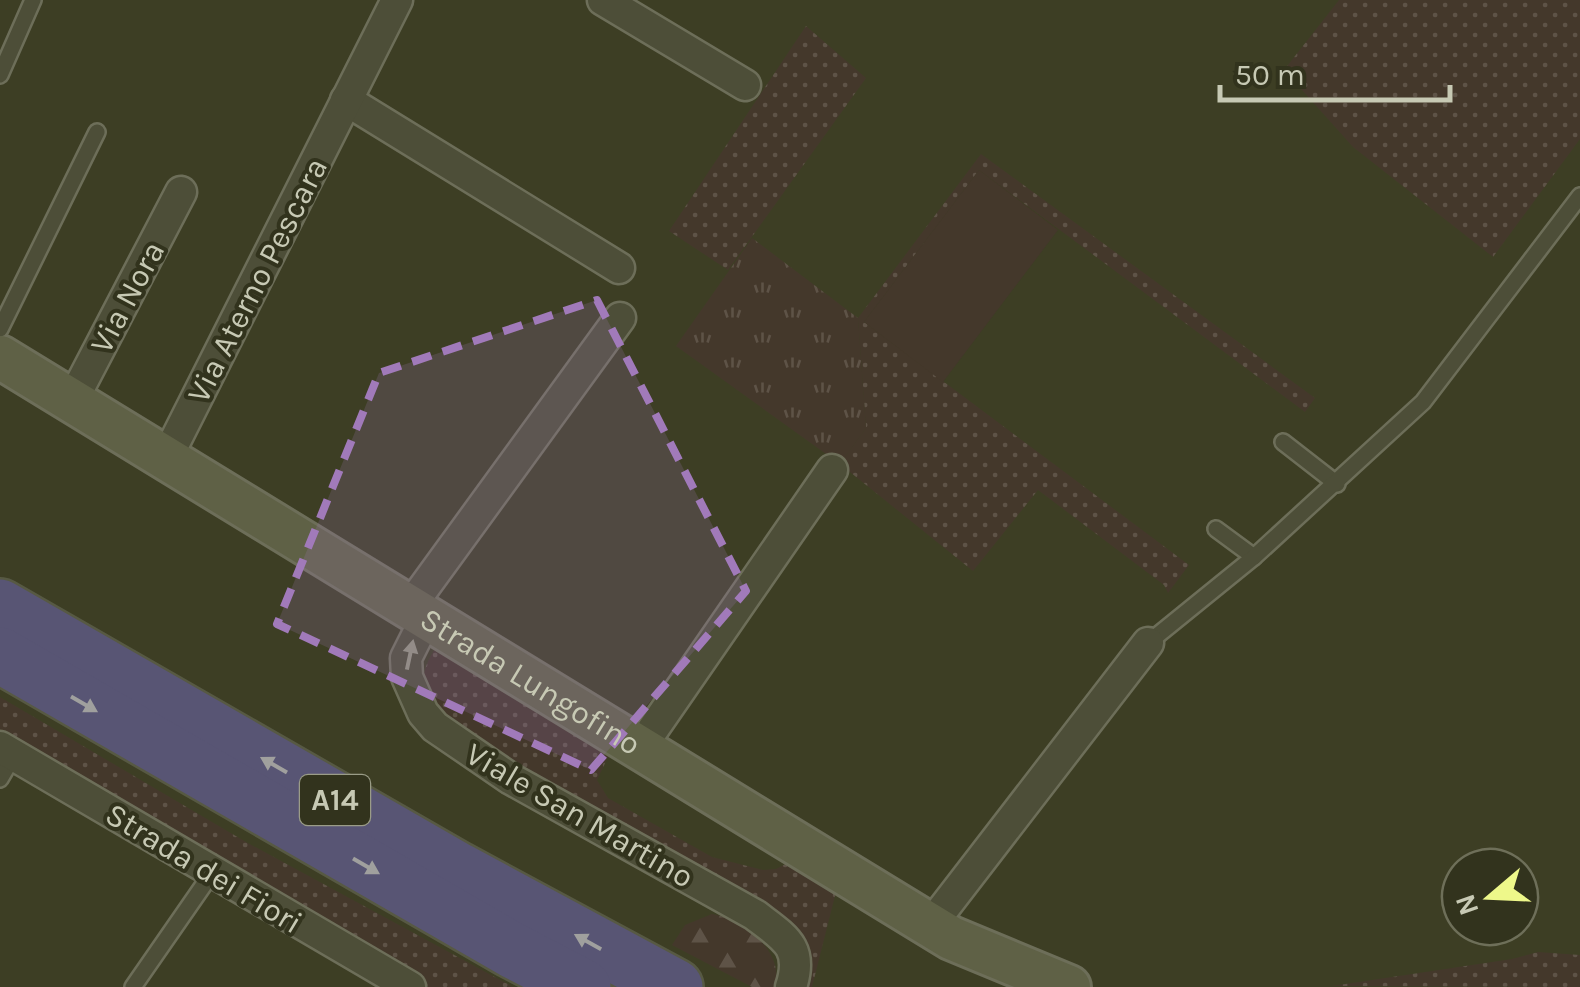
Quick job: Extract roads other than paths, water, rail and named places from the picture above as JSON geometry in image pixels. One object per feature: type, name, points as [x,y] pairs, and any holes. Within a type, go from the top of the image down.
[{"type":"highway","name":"A14","points":[[0,607],[458,870],[674,987]]},
{"type":"highway","name":"A14","points":[[0,655],[583,987]]},
{"type":"main road","name":"Strada Lungofino","points":[[0,358],[930,926],[1069,987]]},
{"type":"street","name":"Via Aterno Pescara","points":[[166,459],[397,0]]},
{"type":"street","points":[[604,0],[745,85]]},
{"type":"street","points":[[346,100],[619,268]]},
{"type":"street","name":"Via Nora","points":[[72,402],[182,192]]},
{"type":"street","points":[[417,613],[620,318]]},
{"type":"street","points":[[640,748],[832,470]]},
{"type":"street","name":"Viale San Martino","points":[[417,613],[406,658],[406,677],[423,713],[435,728],[511,779],[756,916],[791,944],[796,971],[791,987]]},
{"type":"street","points":[[930,926],[1148,643]]},
{"type":"street","name":"Strada dei Fiori","points":[[5,760],[410,987]]},
{"type":"lane","points":[[0,75],[33,0]]},
{"type":"lane","points":[[0,329],[97,132]]},
{"type":"lane","points":[[1148,643],[1254,558],[1424,402],[1580,196]]},
{"type":"lane","points":[[1283,442],[1337,484]]},
{"type":"lane","points":[[1216,529],[1254,558]]},
{"type":"lane","points":[[133,987],[212,873]]}]
